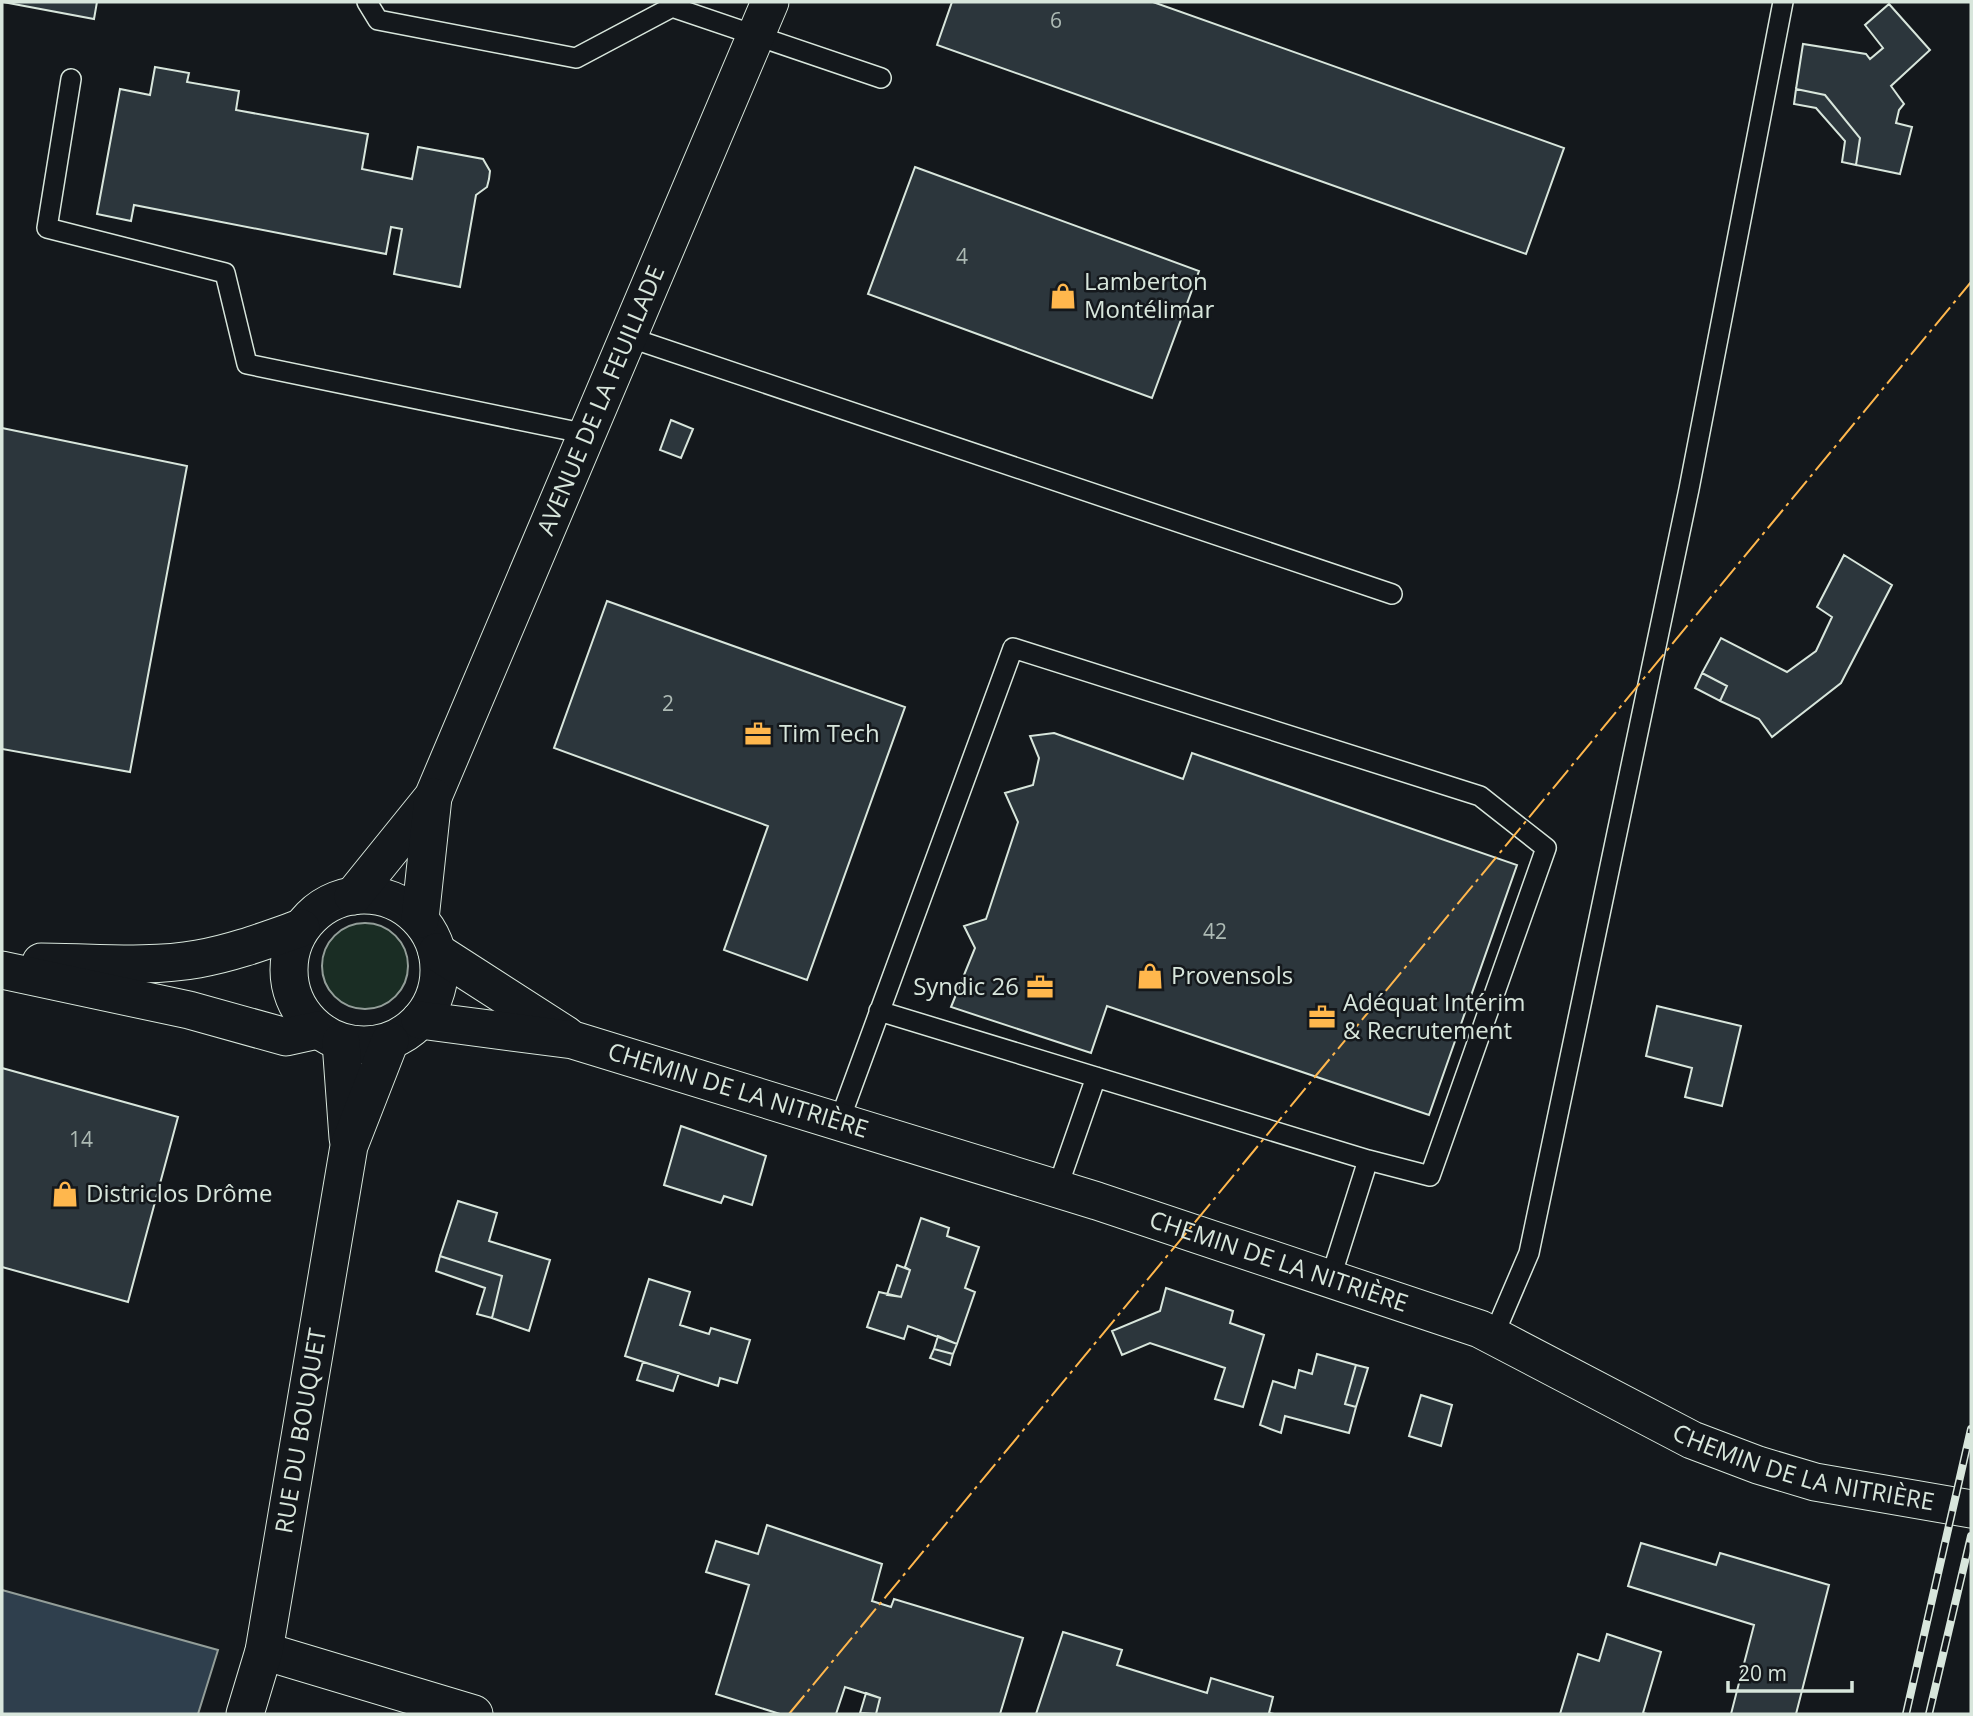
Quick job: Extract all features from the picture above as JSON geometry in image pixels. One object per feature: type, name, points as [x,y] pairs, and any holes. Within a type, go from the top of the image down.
[{"type":"street","name":"AVENUE DE LA FEUILLADE","points":[[353,896],[433,797],[770,2]]},
{"type":"street","name":"AVENUE DE LA FEUILLADE","points":[[420,919],[433,797]]},
{"type":"street","points":[[2,970],[189,1010],[286,1037],[330,1036],[365,1045],[390,1041],[406,1033],[430,1006],[437,988],[439,970],[437,952],[430,935],[420,919],[401,905],[378,897],[353,896],[333,901],[315,913],[302,928],[292,948],[289,971],[292,993],[303,1014],[330,1036]]},
{"type":"street","points":[[2,961],[196,960],[302,928]]},
{"type":"street","name":"CHEMIN DE LA NITRIÈRE","points":[[437,952],[573,1040]]},
{"type":"street","name":"CHEMIN DE LA NITRIÈRE","points":[[420,1020],[573,1040],[1057,1189],[1480,1329],[1692,1440],[1758,1465],[1815,1482],[1971,1509]]},
{"type":"street","name":"RUE DU BOUQUET","points":[[330,1036],[349,1146]]},
{"type":"street","name":"RUE DU BOUQUET","points":[[245,1714],[264,1651],[349,1146],[390,1041]]},
{"type":"street","points":[[264,1651],[474,1714]]},
{"type":"lane","points":[[367,2],[378,20],[576,58],[672,6],[881,78]]},
{"type":"lane","points":[[1493,1337],[1529,1253],[1689,489],[1783,2]]},
{"type":"lane","points":[[71,79],[47,228],[225,273],[247,364],[587,434]]},
{"type":"lane","points":[[628,337],[1392,594]]},
{"type":"lane","points":[[839,1122],[1013,648],[1480,796],[1546,848],[1430,1176],[1368,1160],[880,1011]]},
{"type":"lane","points":[[1057,1189],[1096,1077]]},
{"type":"lane","points":[[1330,1280],[1368,1160]]},
{"type":"green space","points":[[365,923],[389,930],[401,942],[408,966],[401,990],[389,1002],[365,1009],[341,1002],[329,990],[322,966],[329,942],[341,930]]},
{"type":"water","points":[[2,1590],[218,1650],[198,1714],[2,1714]]},
{"type":"building","points":[[3,2],[97,2],[94,19]]},
{"type":"building","points":[[952,2],[1153,2],[1564,148],[1526,254],[937,45]]},
{"type":"building","points":[[1889,4],[1930,50],[1891,86],[1904,104],[1899,110],[1896,123],[1912,127],[1900,174],[1856,165],[1860,138],[1825,95],[1796,89],[1803,44],[1866,54],[1870,59],[1883,48],[1865,25]]},
{"type":"building","points":[[155,67],[189,73],[187,82],[239,91],[236,110],[368,134],[362,169],[412,179],[418,147],[483,159],[490,171],[489,179],[487,187],[476,195],[460,287],[394,274],[402,229],[391,227],[386,254],[134,205],[131,221],[97,214],[120,89],[150,95]]},
{"type":"building","points":[[1796,89],[1825,95],[1860,138],[1856,165],[1842,162],[1845,141],[1816,108],[1794,104]]},
{"type":"building","points":[[915,167],[1199,271],[1152,398],[868,294]]},
{"type":"building","points":[[671,420],[693,429],[681,458],[660,450]]},
{"type":"building","points":[[2,428],[187,466],[130,772],[2,749]]},
{"type":"building","points":[[1844,555],[1892,585],[1841,683],[1772,737],[1759,719],[1720,701],[1727,686],[1702,673],[1721,638],[1787,672],[1816,651],[1832,617],[1817,607]]},
{"type":"building","points":[[607,601],[905,707],[807,980],[724,950],[768,826],[554,748]]},
{"type":"building","points":[[1702,673],[1727,686],[1720,701],[1695,688]]},
{"type":"building","points":[[1054,733],[1183,779],[1192,753],[1517,865],[1429,1115],[1107,1006],[1091,1053],[951,1007],[975,948],[964,926],[986,919],[1018,822],[1005,793],[1033,785],[1039,758],[1030,736]]},
{"type":"building","points":[[1657,1006],[1741,1026],[1722,1106],[1685,1097],[1692,1068],[1646,1056]]},
{"type":"building","points":[[2,1068],[178,1117],[128,1302],[2,1267]]},
{"type":"building","points":[[681,1126],[766,1156],[752,1205],[724,1196],[721,1203],[664,1185]]},
{"type":"building","points":[[458,1201],[497,1213],[489,1241],[550,1260],[529,1331],[492,1318],[502,1276],[440,1256]]},
{"type":"building","points":[[921,1218],[949,1228],[947,1236],[979,1247],[965,1288],[975,1292],[957,1344],[908,1326],[904,1339],[867,1327],[879,1292],[901,1297],[910,1270],[905,1267]]},
{"type":"building","points":[[440,1256],[502,1276],[492,1318],[477,1314],[485,1288],[436,1271]]},
{"type":"building","points":[[897,1265],[910,1270],[901,1297],[887,1295]]},
{"type":"building","points":[[649,1279],[690,1292],[680,1325],[709,1334],[711,1328],[750,1340],[737,1383],[720,1378],[718,1386],[625,1356]]},
{"type":"building","points":[[1166,1288],[1233,1311],[1230,1323],[1264,1335],[1243,1407],[1215,1399],[1225,1368],[1150,1343],[1122,1355],[1112,1331],[1160,1311]]},
{"type":"building","points":[[938,1336],[957,1344],[953,1354],[934,1349]]},
{"type":"building","points":[[934,1349],[953,1354],[950,1365],[930,1358]]},
{"type":"building","points":[[1317,1354],[1356,1365],[1345,1404],[1356,1407],[1349,1433],[1285,1416],[1281,1433],[1260,1425],[1273,1381],[1295,1388],[1299,1370],[1312,1374]]},
{"type":"building","points":[[643,1362],[679,1373],[673,1391],[637,1380]]},
{"type":"building","points":[[1356,1365],[1368,1368],[1356,1407],[1345,1404]]},
{"type":"building","points":[[1421,1395],[1452,1405],[1441,1446],[1409,1436]]},
{"type":"building","points":[[767,1525],[882,1564],[872,1601],[891,1607],[894,1599],[1023,1638],[1000,1714],[876,1714],[880,1698],[845,1687],[836,1714],[780,1714],[716,1694],[749,1585],[706,1572],[716,1541],[758,1554]]},
{"type":"building","points":[[1641,1543],[1716,1565],[1720,1553],[1829,1585],[1796,1714],[1731,1714],[1754,1625],[1628,1586]]},
{"type":"building","points":[[1063,1632],[1122,1650],[1117,1665],[1207,1693],[1211,1678],[1273,1697],[1269,1713],[1274,1714],[1036,1714]]},
{"type":"building","points":[[1607,1634],[1661,1652],[1643,1713],[1647,1714],[1560,1714],[1578,1654],[1599,1661]]},
{"type":"building","points":[[866,1693],[880,1698],[876,1714],[860,1713]]},
{"type":"railway","points":[[1906,1714],[1971,1429]]},
{"type":"railway","points":[[1929,1714],[1971,1536]]},
{"type":"power","points":[[789,1714],[1971,282]]},
{"type":"place","name":"Lamberton Montélimar","points":[[1063,296]]},
{"type":"place","name":"Tim Tech","points":[[758,734]]},
{"type":"place","name":"Provensols","points":[[1150,976]]},
{"type":"place","name":"Syndic 26","points":[[1040,987]]},
{"type":"place","name":"Adéquat Intérim & Recrutement","points":[[1322,1017]]},
{"type":"place","name":"Districlos Drôme","points":[[65,1194]]}]
